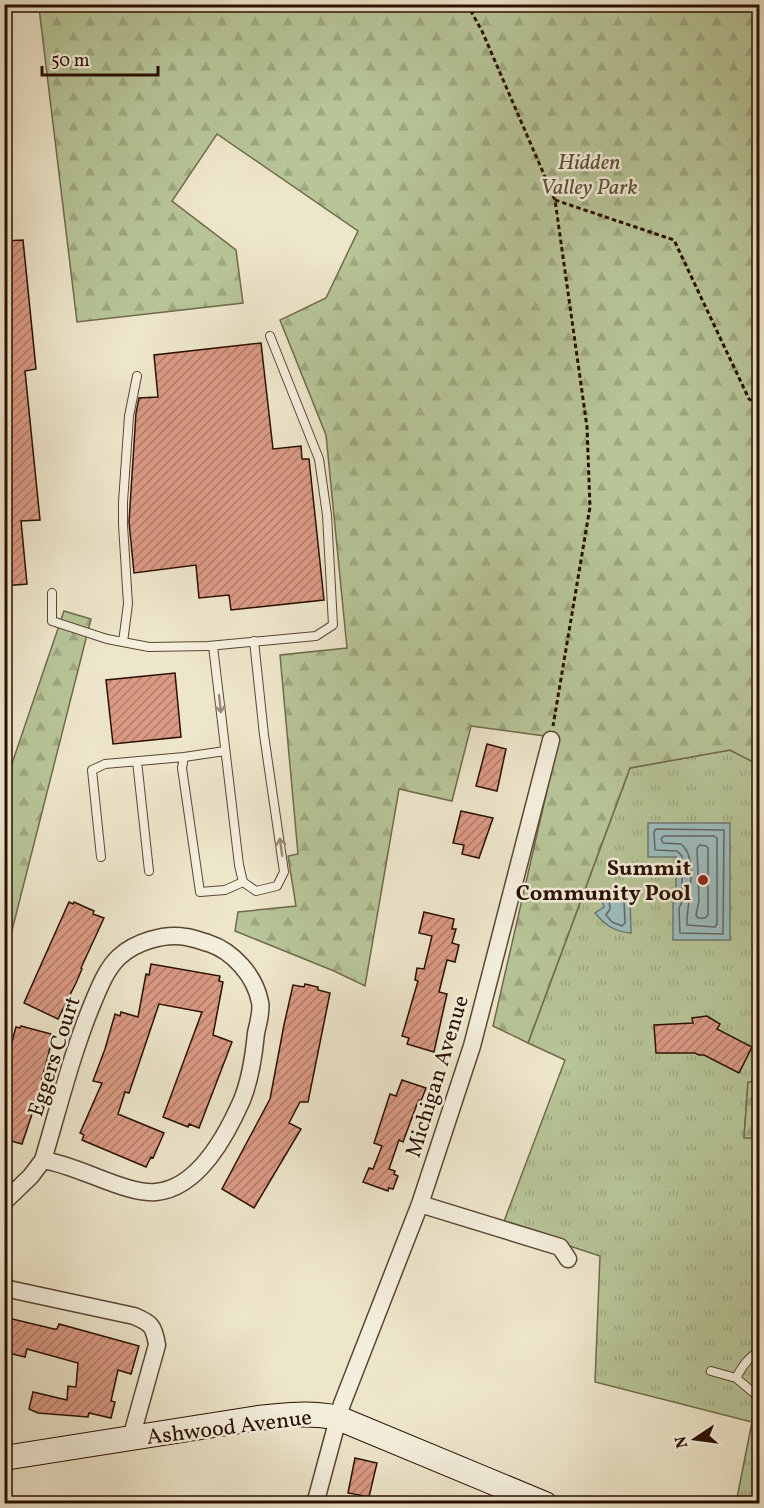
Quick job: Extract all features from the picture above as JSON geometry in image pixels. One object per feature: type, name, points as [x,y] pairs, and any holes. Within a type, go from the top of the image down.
[{"type":"street","name":"Michigan Avenue","points":[[315,1503],[342,1404],[420,1204],[472,1046],[551,740]]},
{"type":"street","name":"Eggers Court","points":[[4,1202],[44,1160],[80,1034],[102,980],[118,958],[135,945],[158,938],[185,936],[212,945],[231,957],[249,973],[260,1003],[254,1048],[243,1098],[211,1157],[196,1174],[180,1185],[157,1192],[136,1191],[44,1160]]},
{"type":"street","points":[[420,1204],[560,1247],[568,1259]]},
{"type":"street","points":[[4,1288],[134,1316],[149,1323],[155,1333],[157,1345],[131,1438]]},
{"type":"street","name":"Ashwood Avenue","points":[[4,1458],[293,1414],[326,1415],[545,1503]]},
{"type":"lane","points":[[52,593],[52,621],[107,639],[149,647],[213,646],[316,636],[333,625],[327,515],[319,459],[270,336]]},
{"type":"lane","points":[[123,642],[128,604],[123,502],[129,416],[137,376]]},
{"type":"lane","points":[[213,646],[238,865],[243,882],[256,891],[277,886],[284,872],[264,735],[254,641]]},
{"type":"lane","points":[[101,857],[92,770],[105,764],[225,752]]},
{"type":"lane","points":[[184,757],[182,768],[200,892],[225,890],[243,882]]},
{"type":"lane","points":[[137,761],[149,870]]},
{"type":"lane","points":[[736,1378],[740,1369],[752,1355],[759,1351]]},
{"type":"lane","points":[[711,1371],[736,1378],[759,1398]]},
{"type":"path","points":[[467,4],[482,31],[555,200],[587,427],[590,507],[551,740]]},
{"type":"path","points":[[555,200],[674,240],[749,399],[759,405]]},
{"type":"green space","name":"Hidden Valley Park","points":[[5,4],[759,5],[759,765],[730,750],[630,768],[528,1043],[493,1026],[559,738],[471,726],[452,801],[399,789],[365,986],[235,931],[238,912],[296,906],[288,856],[298,854],[280,655],[347,648],[326,435],[280,320],[326,298],[358,231],[217,134],[172,201],[236,250],[243,303],[77,322],[39,8],[5,10]]},
{"type":"green space","points":[[64,611],[91,619],[5,958],[5,784]]},
{"type":"green space","points":[[730,750],[759,765],[760,1082],[748,1083],[744,1137],[760,1138],[759,1503],[736,1503],[752,1422],[595,1382],[600,1256],[503,1224],[565,1060],[528,1043],[630,768]]},
{"type":"green space","points":[[748,1082],[759,1082],[759,1138],[744,1138]]},
{"type":"water","name":"Summit Community Pool","points":[[648,823],[730,823],[730,940],[673,940],[676,857],[648,857]]},
{"type":"water","points":[[599,892],[628,892],[631,933],[611,927],[595,913],[604,907]]},
{"type":"building","points":[[23,240],[36,369],[25,371],[40,520],[21,521],[27,584],[4,586],[4,241]]},
{"type":"building","points":[[261,343],[273,449],[301,446],[302,459],[309,459],[324,600],[231,610],[229,595],[199,598],[196,565],[134,573],[129,522],[136,413],[139,398],[158,397],[154,355]]},
{"type":"building","points":[[175,673],[181,737],[113,744],[106,680]]},
{"type":"building","points":[[487,744],[506,749],[497,791],[476,786]]},
{"type":"building","points":[[461,811],[493,818],[479,858],[462,854],[464,845],[453,843]]},
{"type":"building","points":[[69,902],[94,911],[93,914],[104,918],[58,1019],[24,1003]]},
{"type":"building","points":[[424,912],[454,919],[452,929],[456,929],[452,943],[459,945],[455,962],[447,960],[439,992],[447,994],[434,1052],[407,1044],[409,1038],[402,1036],[418,981],[415,980],[417,968],[424,969],[432,936],[419,933]]},
{"type":"building","points":[[151,964],[220,976],[219,981],[223,982],[213,1035],[232,1042],[199,1128],[189,1124],[188,1127],[163,1117],[202,1012],[159,1004],[129,1093],[125,1092],[118,1114],[164,1133],[153,1158],[151,1157],[146,1167],[82,1140],[84,1135],[80,1133],[102,1083],[93,1081],[115,1014],[120,1016],[121,1012],[138,1017],[146,974],[149,975]]},
{"type":"building","points":[[305,984],[330,993],[308,1102],[300,1102],[289,1123],[301,1129],[254,1208],[222,1189],[270,1099],[293,985],[304,987]]},
{"type":"building","points":[[707,1016],[720,1024],[717,1029],[752,1047],[739,1073],[704,1055],[656,1053],[654,1025],[693,1023],[692,1018]]},
{"type":"building","points":[[21,1026],[51,1034],[50,1037],[53,1037],[22,1144],[4,1139],[4,1070],[16,1027]]},
{"type":"building","points":[[402,1080],[426,1088],[421,1101],[419,1100],[417,1104],[403,1142],[399,1140],[389,1169],[395,1171],[394,1174],[398,1176],[393,1189],[389,1188],[388,1191],[363,1182],[369,1168],[373,1169],[382,1146],[374,1143],[390,1094],[396,1096]]},
{"type":"building","points":[[4,1317],[54,1329],[57,1329],[59,1324],[139,1346],[131,1374],[118,1370],[111,1401],[115,1402],[111,1418],[89,1413],[88,1417],[38,1413],[29,1409],[33,1392],[67,1400],[68,1386],[76,1387],[78,1363],[27,1349],[25,1357],[4,1352]]},
{"type":"building","points":[[355,1458],[377,1463],[369,1497],[348,1493]]},
{"type":"place","name":"Summit Community Pool","points":[[703,880]]}]
